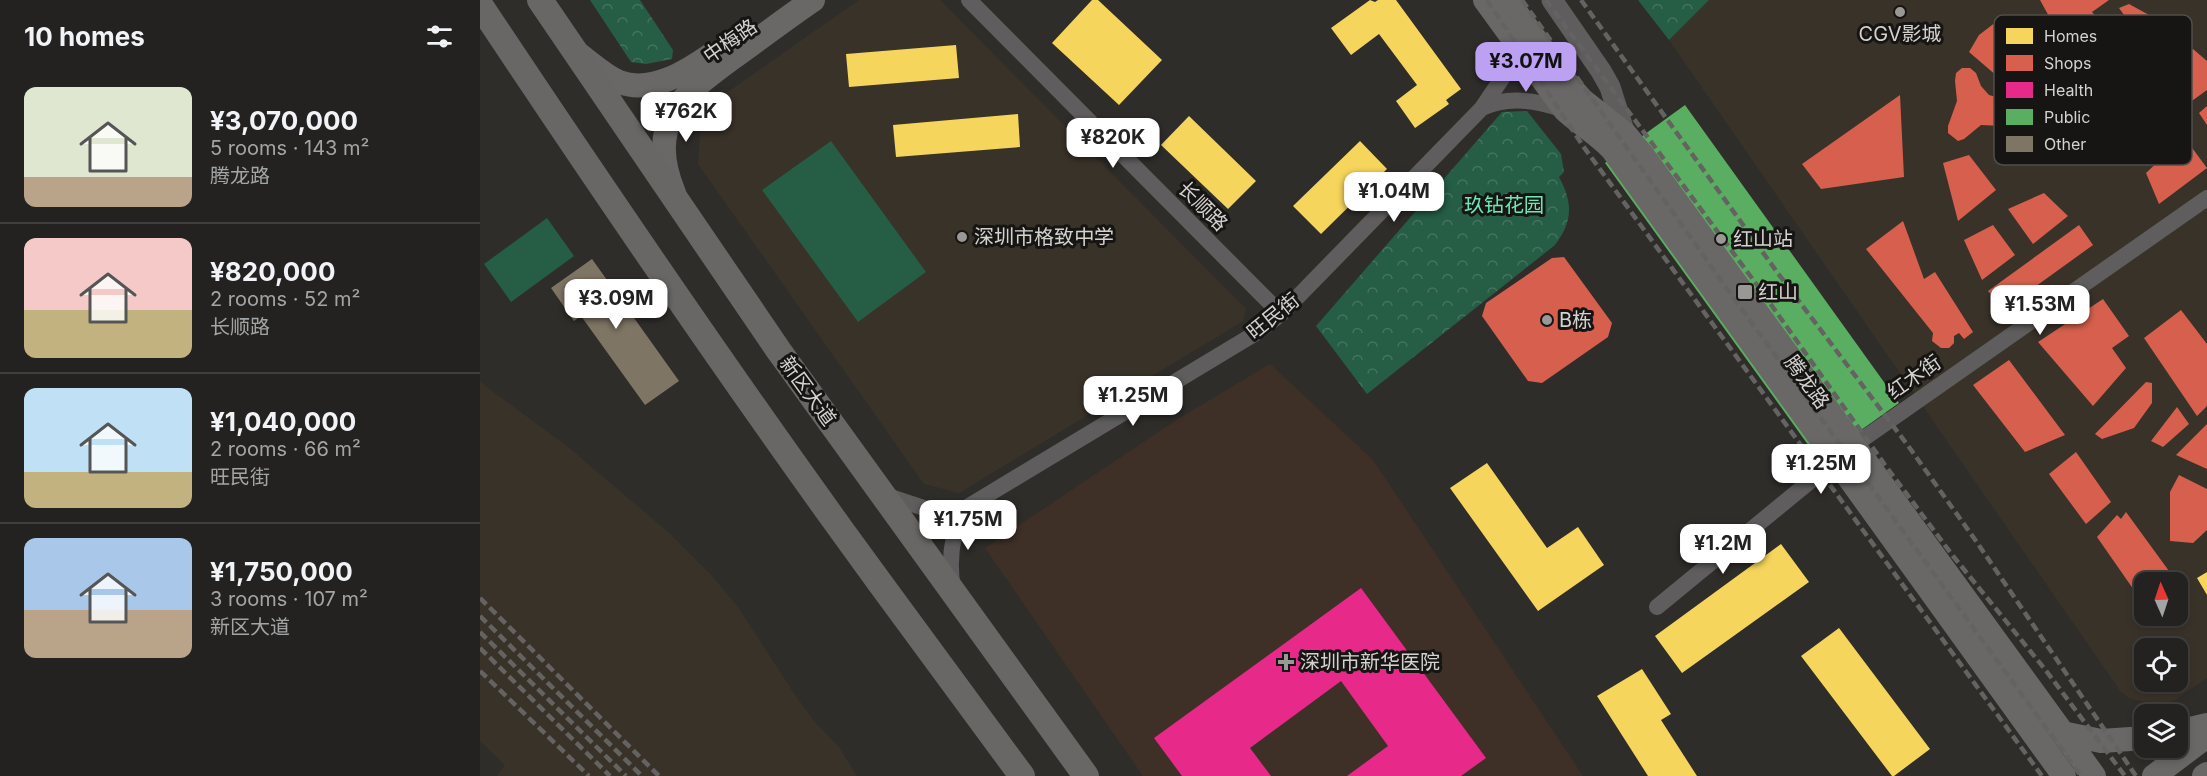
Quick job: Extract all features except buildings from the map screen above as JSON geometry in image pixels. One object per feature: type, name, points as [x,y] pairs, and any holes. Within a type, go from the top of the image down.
[{"type":"main road","name":"新区大道","points":[[540,0],[779,351],[1086,776]]},
{"type":"main road","name":"中梅路","points":[[573,50],[619,82],[639,85],[660,82],[693,68],[789,0]]},
{"type":"main road","name":"中梅路","points":[[678,204],[670,184],[664,145],[674,110],[689,91],[700,82],[813,0]]},
{"type":"main road","name":"腾龙路","points":[[1485,0],[1565,110],[1612,149],[2094,776]]},
{"type":"main road","name":"腾龙路","points":[[1507,0],[1566,83],[1582,100],[1625,134],[1648,163],[2064,776]]},
{"type":"main road","points":[[480,5],[714,350],[1022,776]]},
{"type":"main road","points":[[2188,730],[2207,725]]},
{"type":"main road","points":[[2033,733],[2049,776]]},
{"type":"main road","points":[[2062,733],[2101,741],[2134,739]]},
{"type":"main road","points":[[2154,776],[2207,736]]},
{"type":"street","name":"长顺路","points":[[969,0],[1281,314]]},
{"type":"street","points":[[1558,3],[1610,87],[1625,134]]},
{"type":"street","name":"旺民街","points":[[964,508],[1256,333],[1281,314],[1482,108],[1521,50]]},
{"type":"street","points":[[1482,108],[1508,99],[1565,110]]},
{"type":"street","name":"红木街","points":[[1657,607],[1845,453],[2207,198]]},
{"type":"street","points":[[884,495],[933,511],[964,508],[952,540],[950,573],[953,591]]},
{"type":"shaded area","name":"深圳市格致中学","points":[[859,0],[940,0],[1246,309],[1243,321],[959,493],[924,484],[698,164],[702,110]]},
{"type":"shaded area","points":[[1709,0],[2207,0],[2207,678],[2188,691],[2188,638],[2134,638],[2134,692],[2187,692],[2175,700],[2164,703],[2129,698],[2121,692],[1669,40]]},
{"type":"shaded area","name":"深圳市新华医院","points":[[1270,364],[1373,460],[1583,776],[1143,776],[985,548],[1178,419]]},
{"type":"shaded area","points":[[480,382],[568,447],[667,531],[713,577],[738,607],[793,692],[814,721],[839,747],[857,776],[497,776],[505,765],[480,741]]},
{"type":"green space","points":[[590,0],[640,0],[673,50],[672,59],[646,64],[631,62]]},
{"type":"green space","points":[[1638,0],[1709,0],[1669,40]]},
{"type":"green space","name":"玖钻花园","points":[[1527,111],[1561,154],[1564,172],[1559,177],[1567,195],[1569,212],[1561,236],[1555,245],[1367,394],[1316,326],[1502,112]]},
{"type":"green space","points":[[831,141],[926,272],[858,322],[762,190]]},
{"type":"green space","points":[[547,218],[574,256],[511,302],[484,264]]},
{"type":"railway","points":[[1487,0],[1583,146],[2042,776]]},
{"type":"railway","points":[[1522,0],[1735,300],[2081,776]]},
{"type":"railway","points":[[1546,0],[1757,285],[1885,465],[1953,556],[2044,668],[2125,776]]},
{"type":"railway","points":[[1581,0],[1777,272],[1909,447],[2136,776]]},
{"type":"railway","points":[[480,598],[659,776]]},
{"type":"railway","points":[[480,616],[642,776]]},
{"type":"railway","points":[[480,632],[626,776]]},
{"type":"railway","points":[[480,648],[610,776]]},
{"type":"railway","points":[[480,671],[589,776]]},
{"type":"place","name":"CGV影城","points":[[1900,12]]},
{"type":"place","name":"深圳市格致中学","points":[[962,237]]},
{"type":"place","name":"红山站","points":[[1721,239]]},
{"type":"place","name":"红山","points":[[1745,292]]},
{"type":"place","name":"B栋","points":[[1547,320]]},
{"type":"place","name":"深圳市新华医院","points":[[1286,662]]}]
